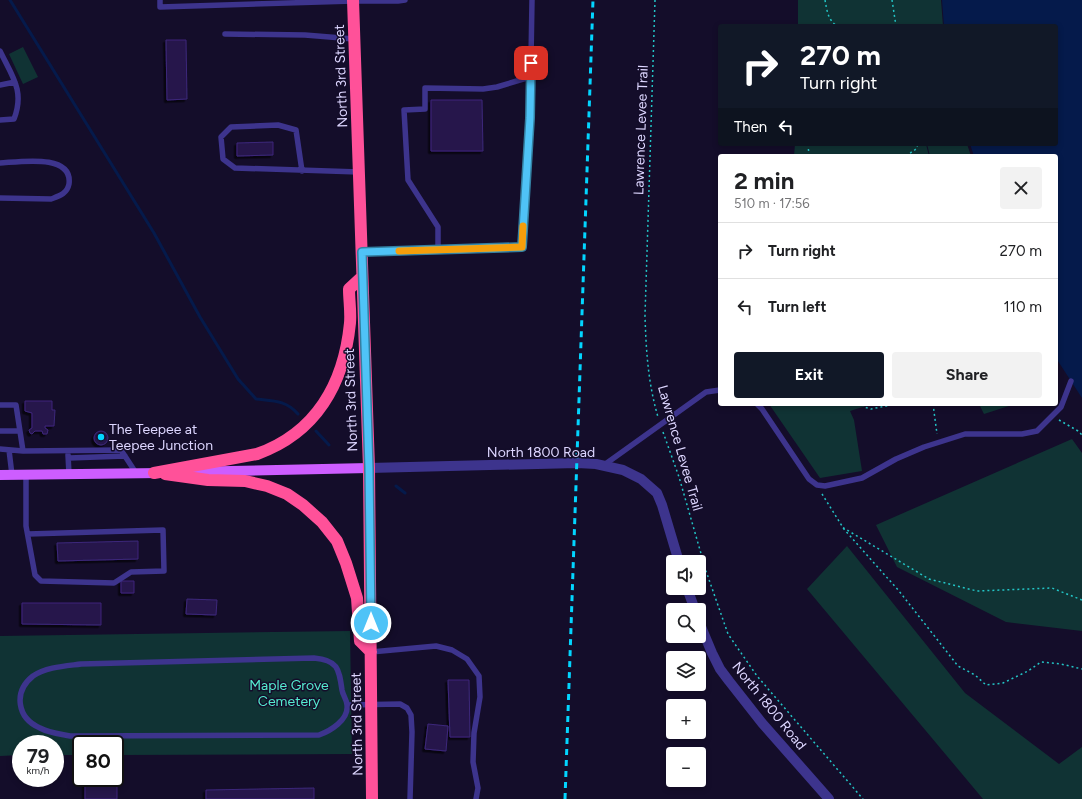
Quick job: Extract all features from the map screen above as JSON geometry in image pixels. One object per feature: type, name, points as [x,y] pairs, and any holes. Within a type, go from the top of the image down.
[{"type":"highway","name":"North 3rd Street","points":[[353,0],[369,468],[372,799]]},
{"type":"highway","points":[[154,473],[257,454],[286,441],[307,424],[318,413],[340,372],[346,351],[350,322],[349,289],[362,277]]},
{"type":"highway","points":[[154,473],[208,480],[245,481],[259,484],[286,494],[303,505],[322,522],[337,541],[346,563],[357,598],[360,642],[371,652]]},
{"type":"main road","points":[[0,475],[369,468]]},
{"type":"street","name":"North 1800 Road","points":[[369,468],[577,463],[623,470],[641,479],[658,494],[677,555]]},
{"type":"street","name":"North 1800 Road","points":[[706,639],[720,669],[729,681],[762,722],[829,799]]},
{"type":"lane","points":[[160,0],[160,7],[244,2],[353,0],[398,2],[405,0]]},
{"type":"lane","points":[[362,252],[522,247],[530,118],[532,0]]},
{"type":"lane","points":[[225,34],[305,35],[354,38]]},
{"type":"lane","points":[[0,120],[14,119],[18,110],[19,99],[14,82],[1,54]]},
{"type":"lane","points":[[438,249],[438,228],[408,180],[404,110],[425,110],[425,88],[497,87],[530,77]]},
{"type":"lane","points":[[0,85],[14,82]]},
{"type":"lane","points":[[302,171],[296,130],[278,125],[231,127],[221,138],[223,159],[235,168],[302,171],[359,172]]},
{"type":"lane","points":[[0,163],[53,162],[63,166],[68,173],[69,181],[68,188],[65,193],[51,199],[0,198]]},
{"type":"lane","points":[[759,406],[809,479],[816,485],[825,486],[862,478],[896,459],[924,447],[965,434],[1022,434],[1037,431],[1061,407],[1071,381]]},
{"type":"lane","points":[[604,466],[706,392],[718,390]]},
{"type":"lane","points":[[0,405],[16,405],[19,431],[24,451]]},
{"type":"lane","points":[[0,431],[19,431]]},
{"type":"lane","points":[[0,449],[24,451],[121,450],[136,473]]},
{"type":"lane","points":[[9,450],[12,475]]},
{"type":"lane","points":[[68,451],[69,474]]},
{"type":"lane","points":[[69,458],[125,456]]},
{"type":"lane","points":[[26,475],[26,526],[35,575],[41,581],[114,583],[131,572],[164,571],[163,530],[28,534]]},
{"type":"lane","points":[[371,652],[436,646],[452,650],[467,659],[479,676],[480,697],[474,733],[473,762],[478,788],[476,799]]},
{"type":"lane","points":[[314,658],[326,659],[334,665],[340,674],[343,693],[347,705],[347,710],[339,724],[329,731],[319,735],[70,736],[38,728],[29,721],[22,712],[19,702],[20,693],[25,684],[34,676],[59,667],[81,664],[314,658]]},
{"type":"lane","points":[[347,705],[400,704],[406,708],[411,715],[412,732],[410,799]]},
{"type":"path","name":"Lawrence Levee Trail","points":[[656,0],[645,315],[646,358],[652,396],[679,477],[706,572],[728,634],[757,676],[863,799]]},
{"type":"path","points":[[825,0],[831,22],[834,24]]},
{"type":"path","points":[[892,0],[896,24]]},
{"type":"path","points":[[908,154],[917,146]]},
{"type":"path","points":[[864,406],[871,409],[886,406]]},
{"type":"path","points":[[933,406],[938,442]]},
{"type":"path","points":[[1052,416],[1078,431],[1082,435]]},
{"type":"path","points":[[816,485],[842,527],[899,591],[958,666],[975,675],[986,685],[1003,683],[1028,671],[1041,662],[1061,664],[1082,670]]},
{"type":"path","points":[[842,527],[929,579],[977,590],[1052,588],[1082,600]]},
{"type":"green space","points":[[798,0],[941,0],[943,24],[798,24]]},
{"type":"green space","points":[[23,47],[38,77],[23,84],[9,54]]},
{"type":"green space","points":[[795,146],[926,146],[928,154],[794,154]]},
{"type":"green space","points":[[928,146],[968,146],[970,154],[930,154]]},
{"type":"green space","points":[[770,406],[866,406],[850,411],[854,420],[862,471],[820,478]]},
{"type":"green space","points":[[980,406],[1009,406],[984,414]]},
{"type":"green space","points":[[1072,439],[1082,453],[1082,631],[1006,622],[897,567],[876,525]]},
{"type":"green space","points":[[847,546],[965,693],[1059,764],[1082,747],[1082,799],[983,799],[807,589]]},
{"type":"green space","name":"Maple Grove Cemetery","points":[[350,631],[352,754],[124,755],[124,735],[72,735],[72,755],[64,755],[64,735],[12,735],[12,755],[0,756],[0,636]]},
{"type":"water","points":[[942,0],[1082,0],[1082,398],[1058,361],[1058,154],[973,154],[971,146],[1058,146],[1058,24],[944,24]]},
{"type":"building","points":[[166,40],[186,40],[187,99],[167,100]]},
{"type":"building","points":[[431,100],[482,100],[483,151],[431,151]]},
{"type":"building","points":[[273,142],[273,155],[237,156],[237,143]]},
{"type":"building","points":[[25,401],[52,401],[52,410],[55,410],[54,426],[45,426],[48,430],[47,434],[43,434],[42,431],[35,431],[32,434],[30,433],[29,430],[32,428],[32,413],[25,411]]},
{"type":"building","name":"The Teepee at Teepee Junction","points":[[98,431],[104,431],[108,435],[108,441],[104,445],[98,445],[94,441],[94,435]]},
{"type":"building","points":[[138,541],[138,559],[58,561],[57,543]]},
{"type":"building","points":[[121,581],[134,581],[134,593],[121,593]]},
{"type":"building","points":[[187,599],[217,600],[216,615],[186,614]]},
{"type":"building","points":[[22,603],[101,603],[101,625],[22,624]]},
{"type":"building","points":[[448,680],[469,680],[470,737],[450,737]]},
{"type":"building","points":[[428,724],[448,726],[446,751],[425,749]]},
{"type":"building","points":[[85,787],[117,787],[117,799],[85,799]]},
{"type":"building","points":[[314,788],[314,799],[206,799],[206,790]]},
{"type":"waterway","points":[[10,0],[154,233],[200,317],[238,379],[256,399],[279,402],[289,406],[298,414]]},
{"type":"waterway","points":[[316,431],[329,445]]},
{"type":"waterway","points":[[396,486],[405,493]]},
{"type":"railway","points":[[565,799],[593,0]]},
{"type":"slow traffic","points":[[399,251],[522,247],[523,226]]},
{"type":"place","name":"The Teepee at Teepee Junction","points":[[101,437]]},
{"type":"route","points":[[371,623],[369,468],[362,252],[522,247],[530,118],[531,63]]}]
